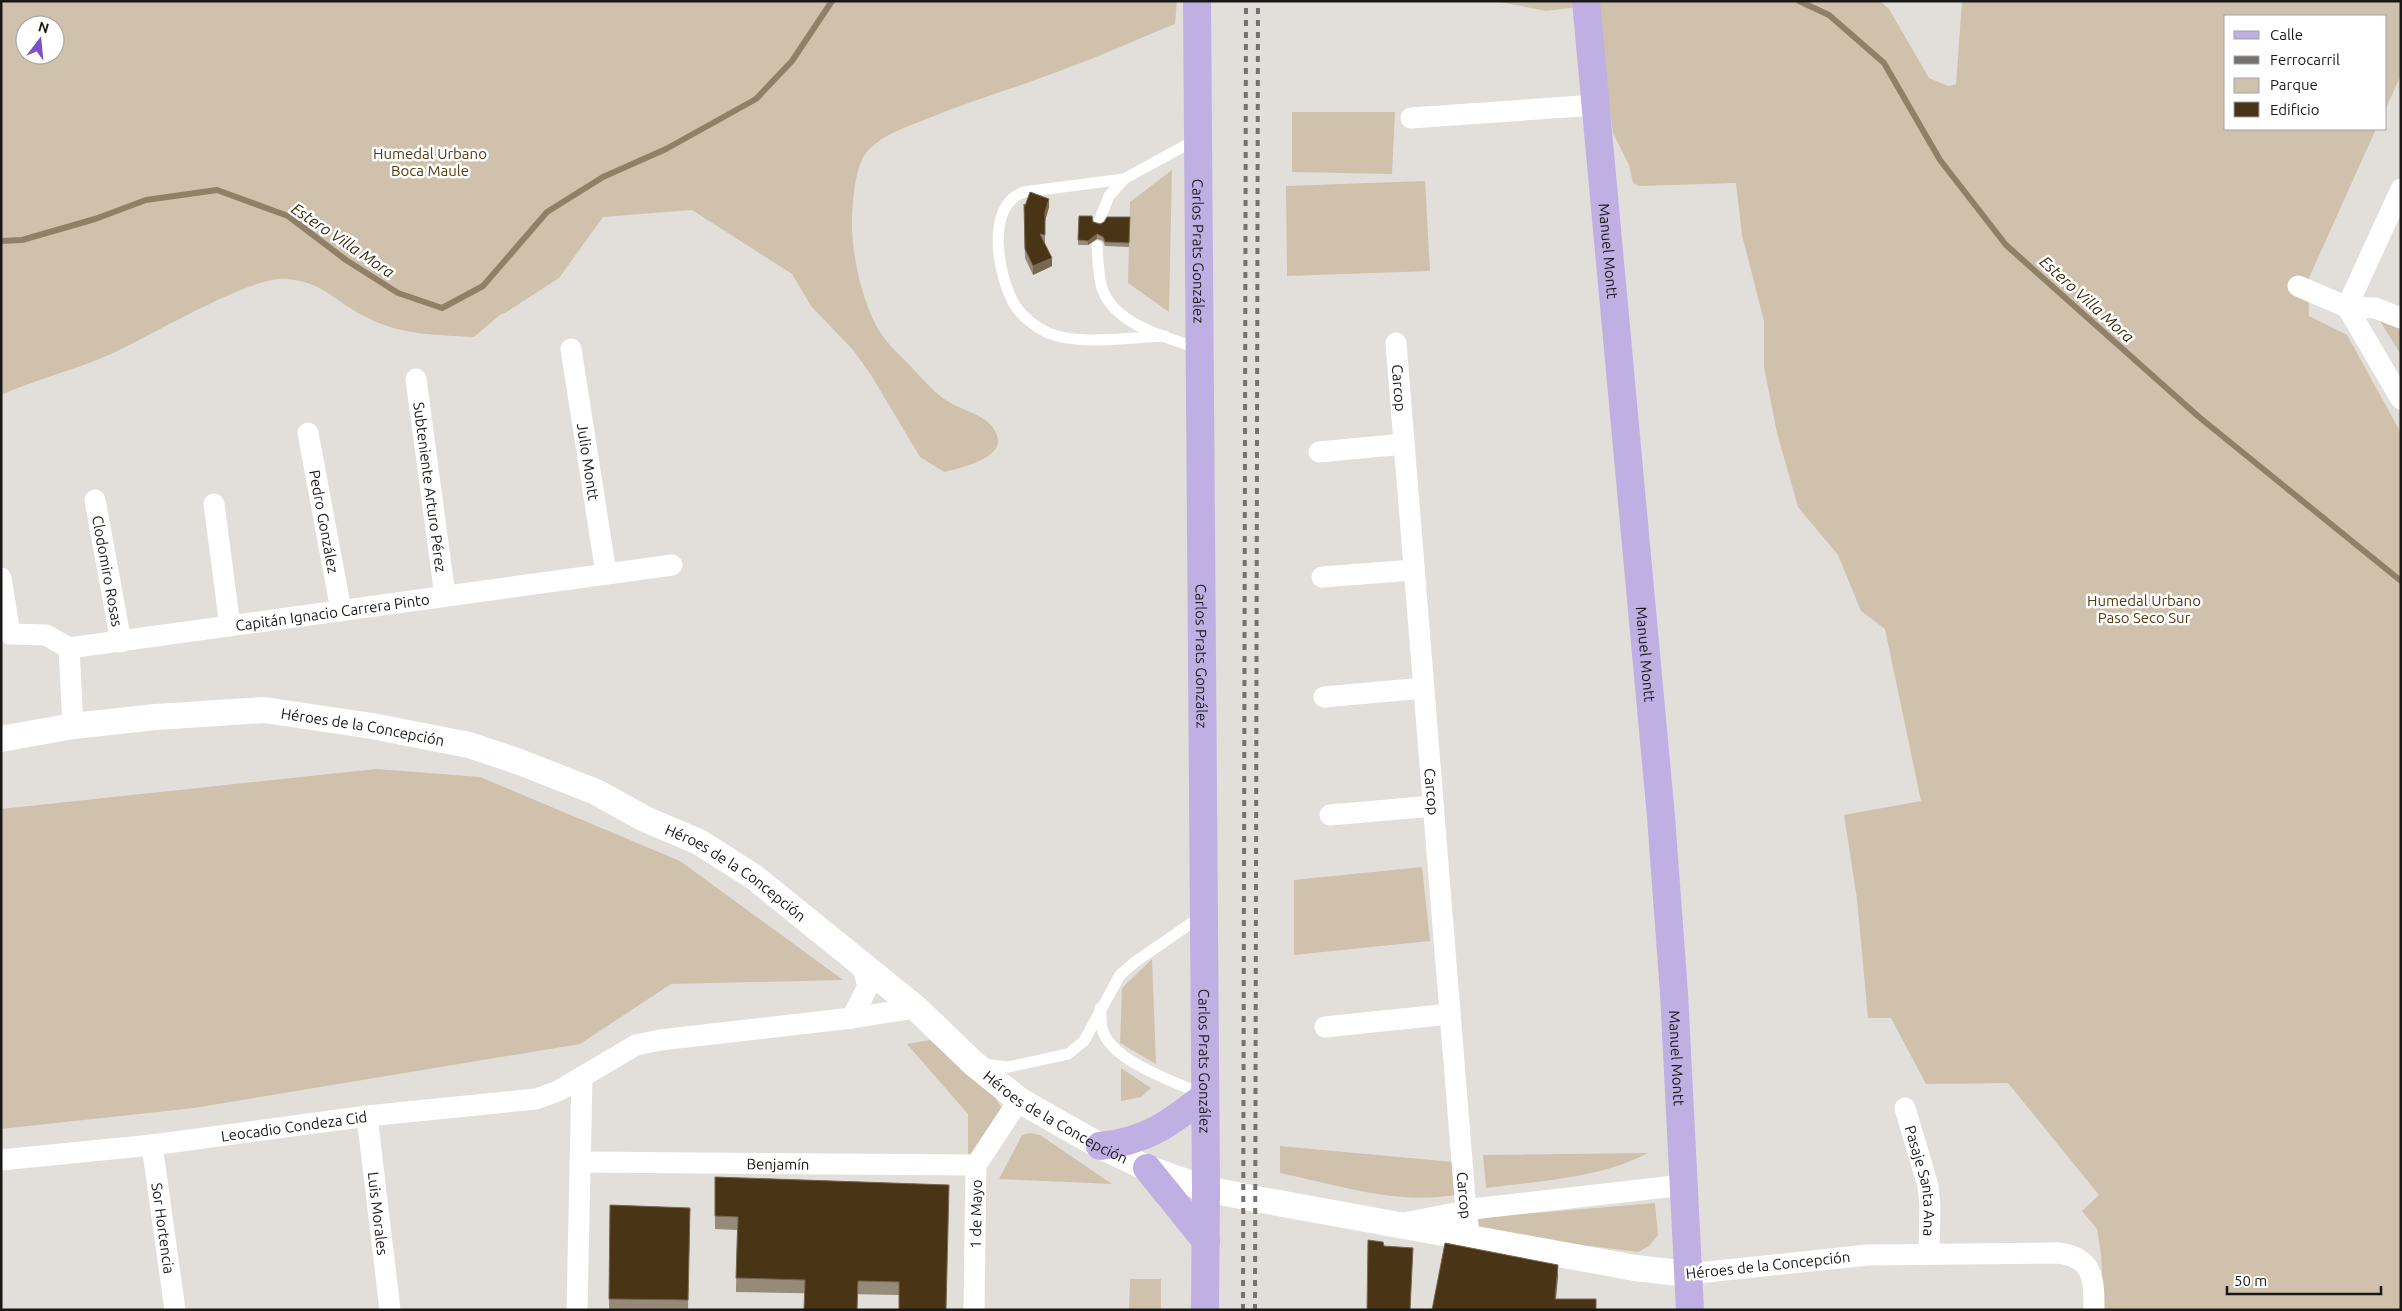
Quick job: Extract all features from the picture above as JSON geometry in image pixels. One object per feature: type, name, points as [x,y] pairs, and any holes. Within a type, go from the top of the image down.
[{"type":"main road","name":"Carlos Prats González","points":[[1197,1],[1206,1188],[1205,1310]]},
{"type":"main road","name":"Manuel Montt","points":[[1587,8],[1661,817],[1674,993],[1690,1310]]},
{"type":"main road","points":[[1100,1146],[1132,1141],[1147,1136],[1176,1119],[1205,1096]]},
{"type":"main road","points":[[1147,1168],[1206,1241]]},
{"type":"street","points":[[1411,118],[1596,105]]},
{"type":"street","points":[[2347,307],[2399,196]]},
{"type":"street","points":[[2298,286],[2347,307],[2375,308],[2401,318]]},
{"type":"street","points":[[2347,307],[2401,399]]},
{"type":"street","name":"Carcop","points":[[1396,343],[1466,1211],[1470,1239]]},
{"type":"street","name":"Julio Montt","points":[[571,349],[606,573]]},
{"type":"street","name":"Subteniente Arturo Pérez","points":[[416,379],[445,596]]},
{"type":"street","name":"Pedro González","points":[[308,433],[340,610]]},
{"type":"street","points":[[1319,452],[1404,444]]},
{"type":"street","name":"Clodomiro Rosas","points":[[95,500],[121,642]]},
{"type":"street","points":[[214,504],[230,626]]},
{"type":"street","name":"Capitán Ignacio Carrera Pinto","points":[[69,648],[672,565]]},
{"type":"street","points":[[1322,577],[1414,570]]},
{"type":"street","points":[[1,578],[10,634],[46,635],[69,648],[73,726]]},
{"type":"street","points":[[1324,696],[1424,688]]},
{"type":"street","name":"Héroes de la Concepción","points":[[1,739],[73,726],[156,717],[264,710],[372,726],[469,745],[517,761],[596,792],[645,819],[699,842],[754,877],[861,962],[916,1008],[973,1063],[1019,1100],[1100,1146],[1147,1168],[1206,1188],[1470,1239],[1635,1268],[1688,1274],[1868,1255],[2058,1253],[2070,1255],[2081,1260],[2092,1277],[2094,1310]]},
{"type":"street","points":[[1330,816],[1433,806]]},
{"type":"street","points":[[852,1018],[868,986],[861,962]]},
{"type":"street","name":"Leocadio Condeza Cid","points":[[1,1160],[152,1145],[367,1116],[536,1099],[558,1091],[636,1045],[660,1040],[852,1018],[916,1008]]},
{"type":"street","points":[[1325,1027],[1450,1014]]},
{"type":"street","points":[[577,1310],[582,1077]]},
{"type":"street","name":"1 de Mayo","points":[[974,1310],[976,1165],[1019,1100]]},
{"type":"street","name":"Pasaje Santa Ana","points":[[1905,1108],[1928,1186],[1930,1206],[1929,1254]]},
{"type":"street","name":"Luis Morales","points":[[367,1116],[390,1310]]},
{"type":"street","name":"Sor Hortencia","points":[[152,1145],[174,1310]]},
{"type":"street","name":"Benjamín","points":[[580,1162],[976,1165]]},
{"type":"street","name":"Héroes de la Concepción","points":[[1399,1225],[1466,1211],[1684,1185]]},
{"type":"lane","points":[[1099,221],[1109,196],[1124,179],[1198,138]]},
{"type":"lane","points":[[1124,179],[1024,192],[1013,197],[1003,211],[999,236],[999,252],[1004,281],[1016,307],[1025,318],[1049,333],[1082,340],[1166,336]]},
{"type":"lane","points":[[1097,246],[1100,279],[1103,290],[1111,304],[1132,322],[1200,349]]},
{"type":"lane","points":[[973,1063],[1008,1067],[1068,1054],[1084,1040],[1100,1008],[1120,976],[1135,962],[1204,914]]},
{"type":"lane","points":[[1100,1008],[1102,1029],[1112,1046],[1123,1056],[1205,1096]]},
{"type":"green space","name":"Humedal Urbano Boca Maule","points":[[1,1],[1177,1],[1175,24],[1083,62],[901,129],[879,141],[866,153],[862,160],[856,178],[852,227],[854,254],[864,297],[875,324],[885,339],[930,387],[949,402],[985,420],[995,431],[998,439],[997,446],[993,452],[968,466],[944,472],[920,457],[871,375],[853,350],[811,306],[792,274],[692,210],[603,217],[559,278],[501,314],[474,337],[418,333],[390,327],[364,316],[311,284],[287,279],[271,280],[226,296],[111,354],[1,395]]},
{"type":"green space","name":"Humedal Urbano Paso Seco Sur","points":[[1495,1],[1880,1],[1889,9],[1929,78],[1948,86],[1956,84],[1962,1],[2401,1],[2401,75],[2387,106],[2387,15],[2224,15],[2224,130],[2376,130],[2308,280],[2309,316],[2347,335],[2401,433],[2401,1310],[2104,1310],[2101,1254],[2097,1229],[2082,1211],[2099,1195],[2008,1083],[1926,1084],[1891,1018],[1868,1018],[1857,899],[1844,815],[1921,801],[1885,629],[1861,611],[1838,555],[1798,507],[1777,433],[1764,367],[1764,321],[1742,235],[1736,183],[1639,186],[1633,183],[1629,165],[1613,133],[1603,61],[1604,47],[1595,5],[1546,11]]},
{"type":"green space","points":[[1292,112],[1395,112],[1392,174],[1292,172]]},
{"type":"green space","points":[[1172,170],[1169,312],[1128,283],[1130,202]]},
{"type":"green space","points":[[1425,181],[1430,271],[1287,276],[1286,186]]},
{"type":"green space","points":[[2380,321],[2401,329],[2401,355]]},
{"type":"green space","points":[[376,769],[480,777],[680,861],[843,980],[671,984],[580,1044],[194,1108],[1,1129],[1,809]]},
{"type":"green space","points":[[1422,867],[1430,941],[1294,955],[1294,880]]},
{"type":"green space","points":[[1152,959],[1156,1064],[1120,1043],[1122,988]]},
{"type":"green space","points":[[930,1040],[995,1097],[1001,1107],[1002,1114],[974,1156],[968,1154],[968,1114],[907,1044]]},
{"type":"green space","points":[[1121,1068],[1151,1088],[1141,1097],[1121,1101]]},
{"type":"green space","points":[[1030,1133],[1040,1135],[1112,1184],[999,1179],[1022,1135]]},
{"type":"green space","points":[[1280,1146],[1453,1162],[1455,1195],[1433,1197],[1389,1196],[1280,1173]]},
{"type":"green space","points":[[1648,1153],[1611,1168],[1590,1173],[1486,1188],[1483,1155]]},
{"type":"green space","points":[[1655,1203],[1658,1235],[1649,1246],[1638,1252],[1477,1232],[1475,1218]]},
{"type":"green space","points":[[1130,1279],[1161,1279],[1161,1310],[1129,1310]]},
{"type":"building","points":[[1030,192],[1049,199],[1045,212],[1045,235],[1040,234],[1052,258],[1033,266],[1025,249],[1024,204],[1025,206]]},
{"type":"building","points":[[1079,216],[1092,216],[1093,222],[1100,224],[1107,217],[1130,217],[1129,243],[1105,242],[1103,237],[1097,234],[1088,241],[1078,240]]},
{"type":"building","points":[[715,1177],[949,1185],[946,1310],[899,1310],[899,1282],[858,1281],[857,1310],[804,1310],[805,1280],[736,1278],[738,1217],[715,1216]]},
{"type":"building","points":[[610,1205],[690,1208],[688,1300],[609,1299]]},
{"type":"building","points":[[1368,1240],[1383,1242],[1384,1246],[1413,1248],[1410,1310],[1367,1310]]},
{"type":"building","points":[[1445,1243],[1558,1265],[1555,1299],[1596,1299],[1596,1310],[1432,1310]]},
{"type":"waterway","name":"Estero Villa Mora","points":[[1,241],[22,240],[95,219],[146,200],[217,190],[288,216],[346,260],[398,293],[442,308],[483,286],[547,212],[603,177],[666,149],[756,99],[792,61],[832,1]]},
{"type":"waterway","name":"Estero Villa Mora","points":[[1799,1],[1829,15],[1884,63],[1940,160],[2006,245],[2199,417],[2401,581]]},
{"type":"railway","points":[[1243,1310],[1246,1]]},
{"type":"railway","points":[[1255,1310],[1258,1]]}]
